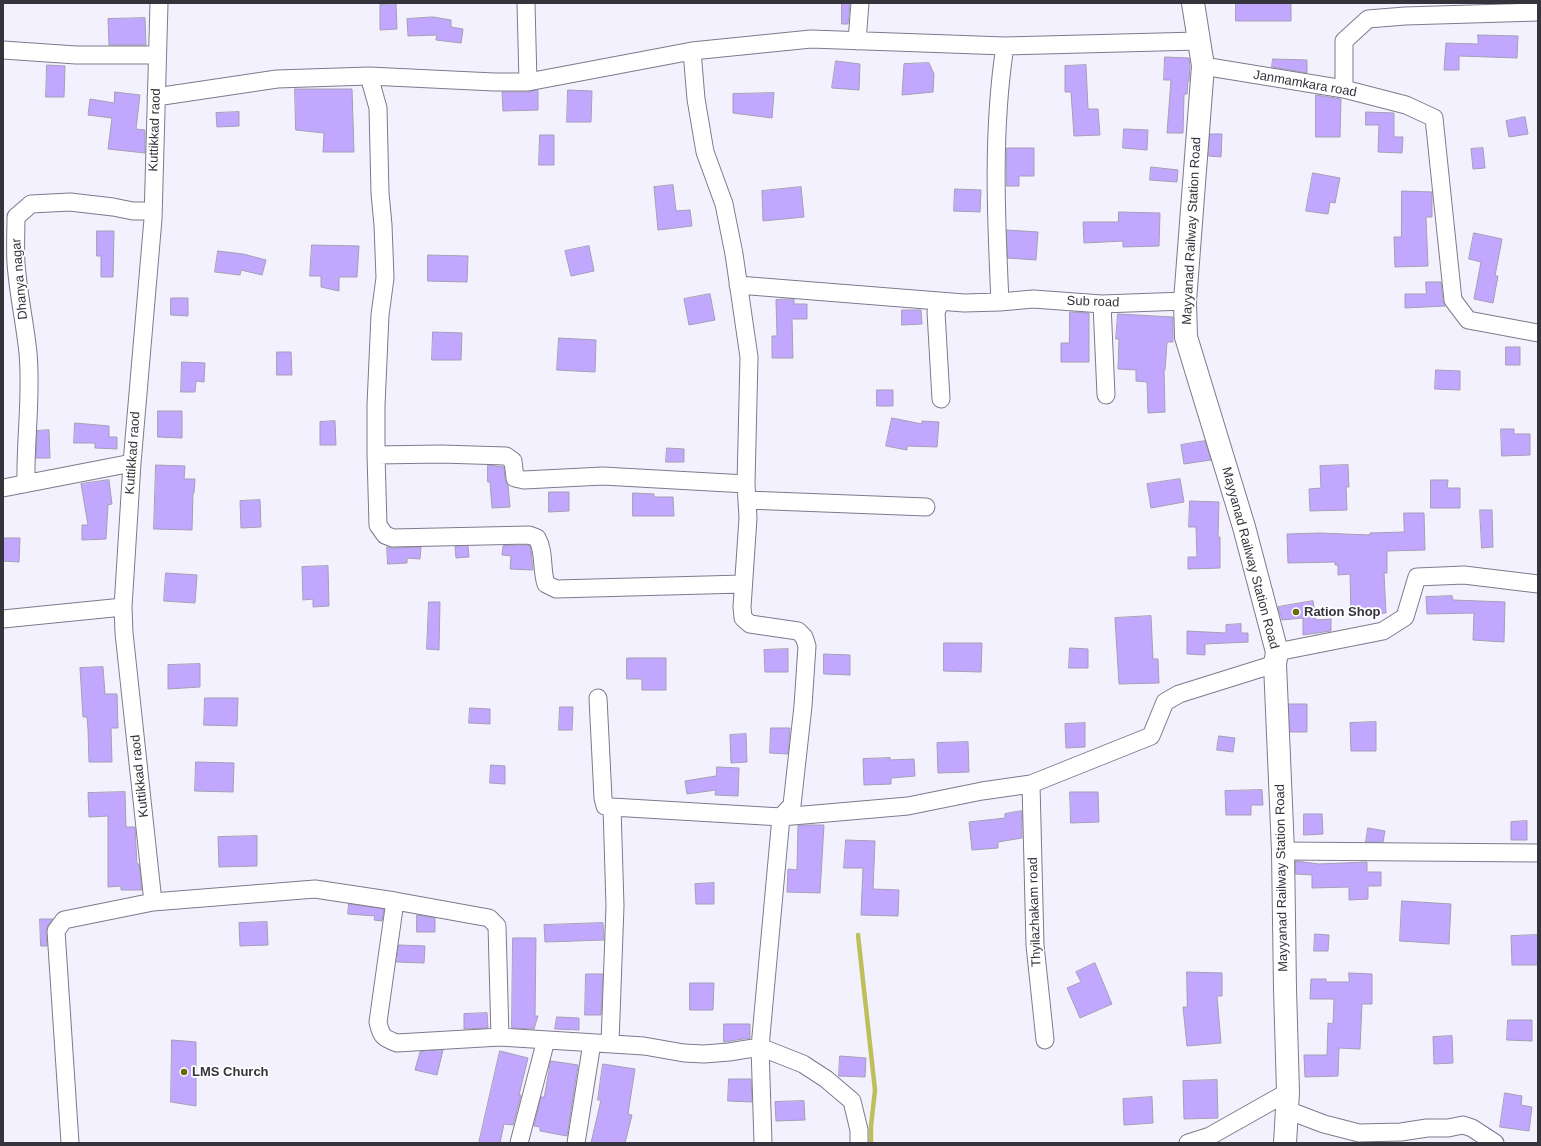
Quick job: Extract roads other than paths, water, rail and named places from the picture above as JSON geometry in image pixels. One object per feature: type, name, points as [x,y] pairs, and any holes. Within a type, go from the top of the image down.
[{"type":"main road","name":"Mayyanad Railway Station Road","points":[[1193,3],[1203,66],[1185,301],[1186,337],[1244,527],[1276,658],[1283,850],[1288,1101],[1285,1143]]},
{"type":"street","name":"Kuttikkad raod","points":[[153,902],[124,633],[124,607],[132,463],[153,211],[159,3]]},
{"type":"street","points":[[526,3],[528,82]]},
{"type":"street","points":[[857,41],[860,3]]},
{"type":"street","points":[[1344,89],[1344,40],[1368,19],[1404,9],[1538,12]]},
{"type":"street","points":[[156,97],[277,79],[369,76],[494,82],[528,82],[692,51],[811,39],[1005,46],[1198,41]]},
{"type":"street","points":[[1000,302],[997,125],[1000,75],[1005,46]]},
{"type":"street","points":[[3,50],[76,55],[157,55]]},
{"type":"street","points":[[692,51],[696,99],[705,152],[724,204],[749,357],[746,484],[748,518],[743,584],[743,618],[750,624],[798,631],[804,637],[807,646],[803,706],[792,805],[781,817],[760,1047],[763,1143]]},
{"type":"street","name":"Janmamkara road","points":[[1203,66],[1344,89],[1406,106],[1434,118],[1453,300],[1468,320],[1538,333]]},
{"type":"street","points":[[369,76],[378,108],[380,193],[385,278],[380,315],[376,405],[378,525],[385,535],[394,538],[530,535],[537,538],[542,546],[543,575],[546,584],[556,589],[743,584]]},
{"type":"street","name":"Dhanya nagar","points":[[26,483],[25,449],[28,430],[28,361],[16,262],[9,227],[16,217],[31,204],[70,202],[113,207],[132,211],[153,211]]},
{"type":"street","name":"Sub road","points":[[738,285],[964,303],[1033,299],[1102,304],[1185,301]]},
{"type":"street","points":[[941,399],[936,312],[942,302]]},
{"type":"street","points":[[1102,304],[1106,395]]},
{"type":"street","points":[[376,455],[441,454],[506,456],[513,461],[515,478],[524,480],[603,476],[746,484]]},
{"type":"street","points":[[3,488],[132,463]]},
{"type":"street","points":[[747,500],[926,506]]},
{"type":"street","points":[[598,698],[603,798],[605,806],[781,817],[908,806],[982,791],[1031,784],[1151,736],[1165,702],[1179,694],[1276,658],[1383,631],[1405,618],[1417,577],[1464,575],[1538,584]]},
{"type":"street","points":[[3,619],[124,607]]},
{"type":"street","name":"Thyilazhakam road","points":[[1031,784],[1035,945],[1045,1040]]},
{"type":"street","points":[[610,1043],[615,906],[612,807]]},
{"type":"street","points":[[1283,850],[1538,853]]},
{"type":"street","points":[[70,1143],[56,931],[64,920],[153,902],[314,889],[395,901],[489,918],[497,926],[500,1037]]},
{"type":"street","points":[[395,901],[378,1022],[380,1032],[386,1039],[397,1043],[500,1037],[610,1043],[644,1046],[684,1053],[704,1054],[760,1047],[803,1064],[826,1079],[852,1101],[859,1130],[859,1143]]},
{"type":"street","points":[[519,1143],[546,1040]]},
{"type":"street","points":[[576,1143],[592,1043]]},
{"type":"street","points":[[1188,1143],[1210,1136],[1288,1101],[1324,1124],[1360,1133],[1401,1132],[1427,1128],[1463,1126],[1472,1128],[1496,1143]]},
{"type":"waterway","points":[[858,935],[875,1090],[871,1126],[871,1143]]},
{"type":"place","name":"Ration Shop","points":[[1296,612]]},
{"type":"place","name":"LMS Church","points":[[184,1072]]}]
